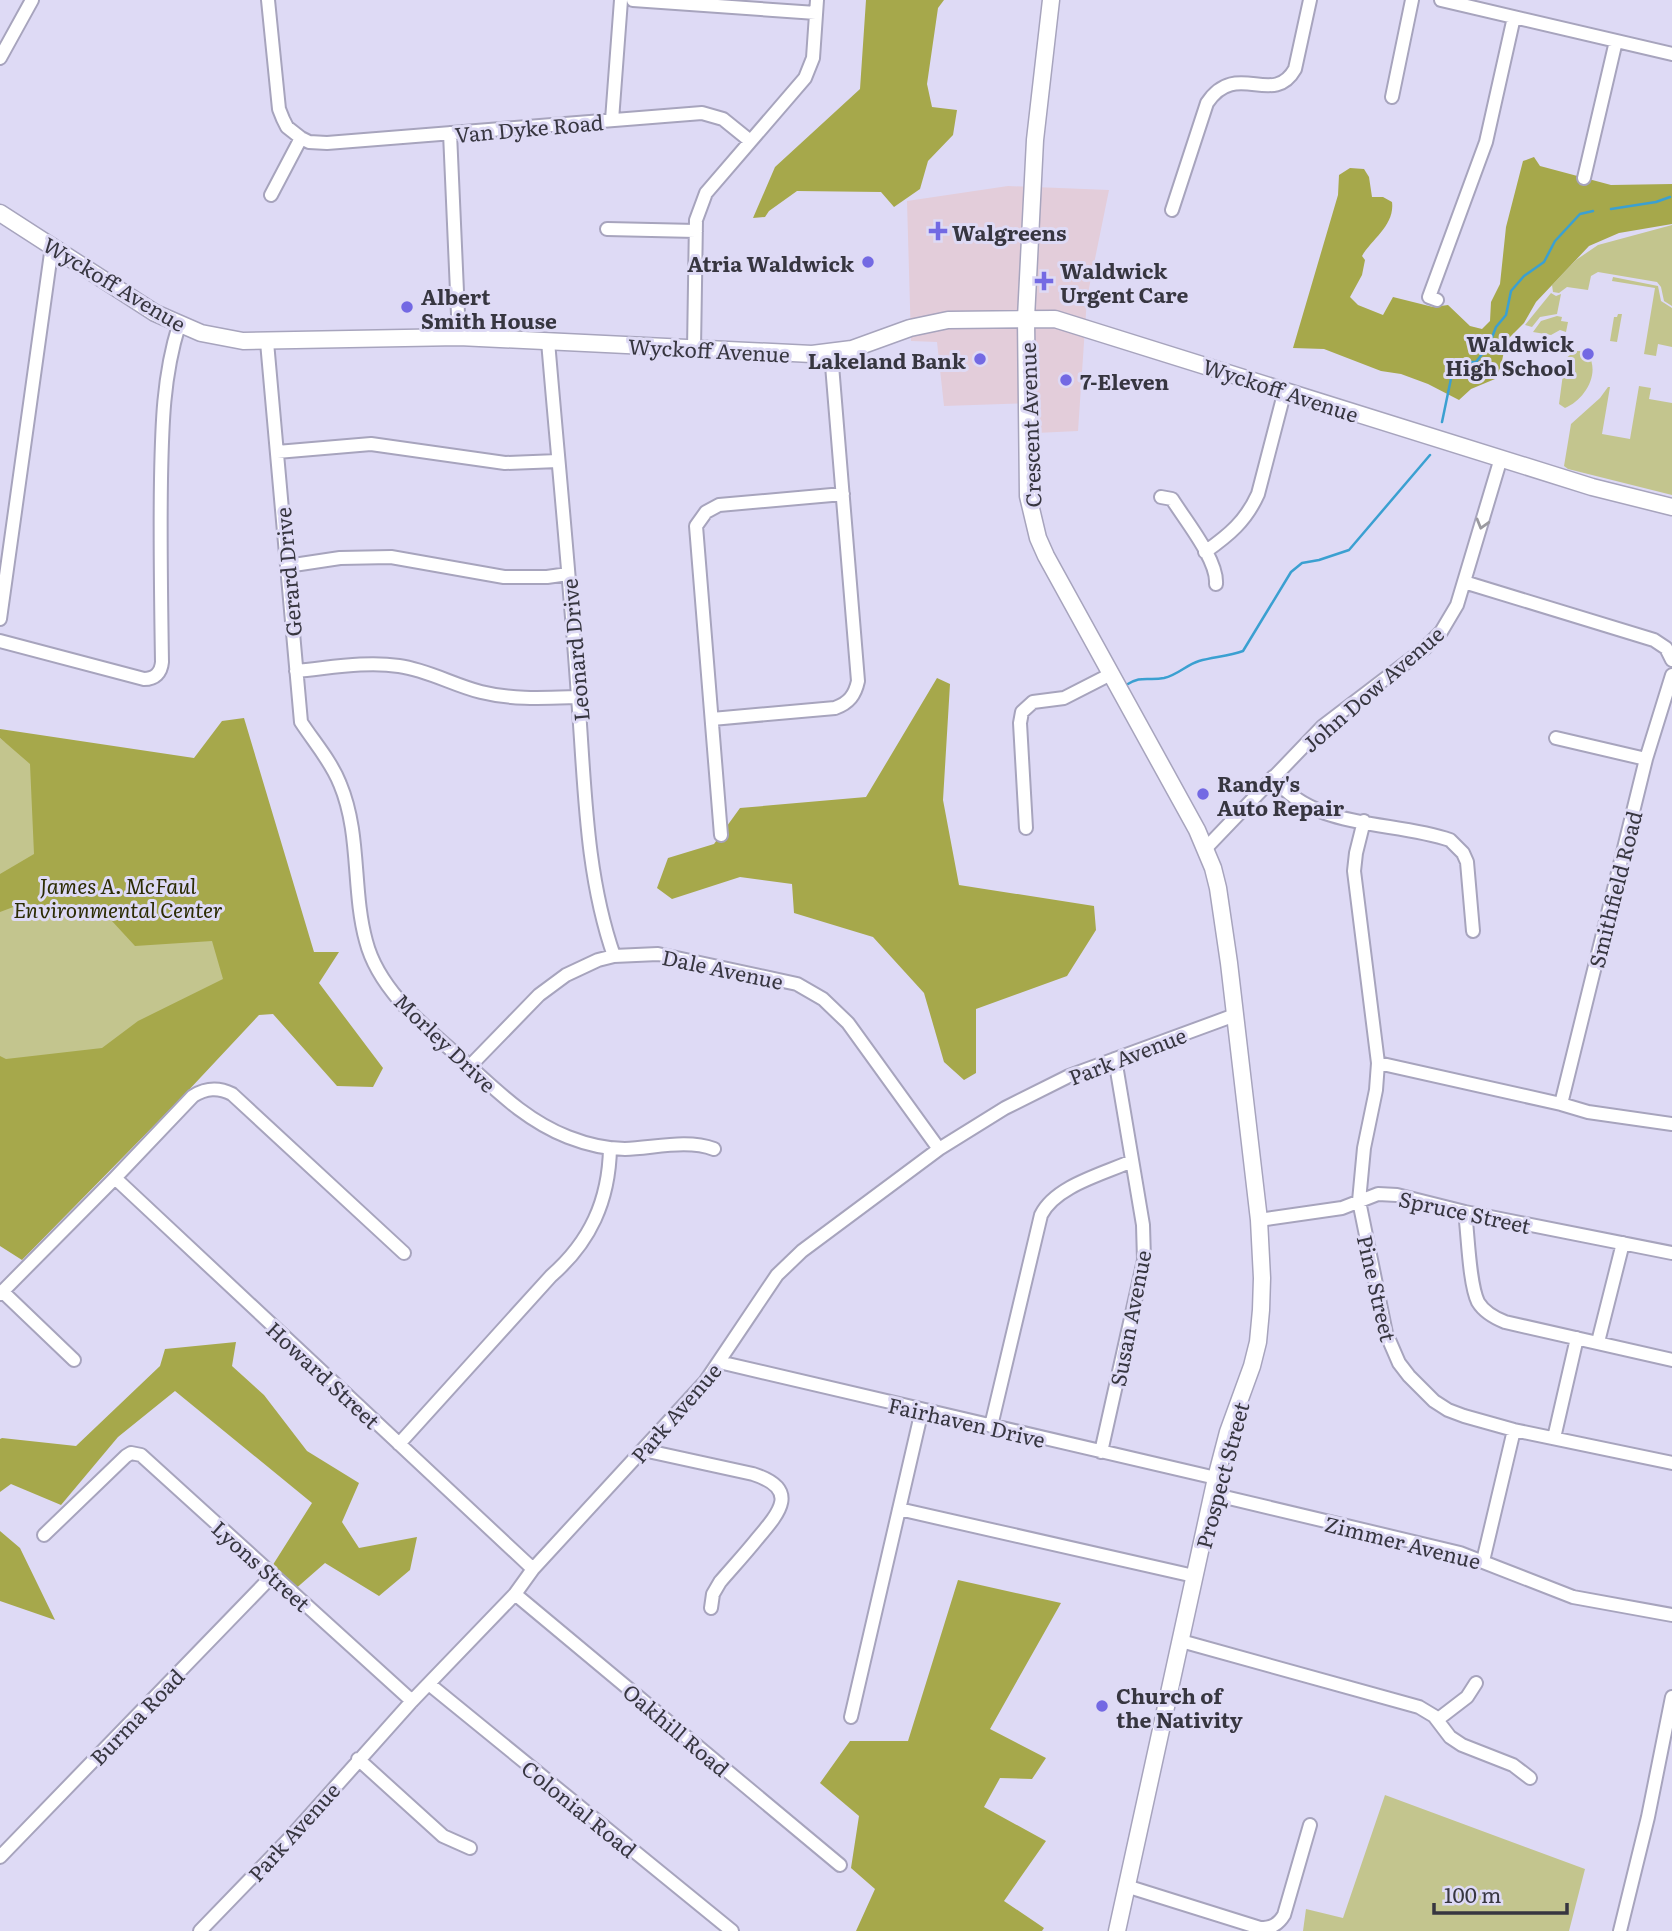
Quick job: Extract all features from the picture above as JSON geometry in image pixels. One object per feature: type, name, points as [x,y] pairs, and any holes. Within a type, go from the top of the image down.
[{"type":"main road","name":"Crescent Avenue","points":[[1051,0],[1037,112],[1026,318],[1027,477],[1031,516],[1046,556],[1206,848],[1218,888],[1235,1015]]},
{"type":"main road","name":"Wyckoff Avenue","points":[[0,213],[155,313],[179,325],[222,338],[267,342],[459,337],[813,354],[871,344],[910,328],[948,320],[1026,318],[1069,322],[1592,487],[1672,507]]},
{"type":"main road","name":"Prospect Street","points":[[1116,1931],[1214,1486],[1258,1342],[1262,1278],[1259,1220],[1235,1015]]},
{"type":"street","points":[[0,58],[32,0]]},
{"type":"street","points":[[268,0],[279,109],[287,127],[301,138],[271,195]]},
{"type":"street","points":[[612,120],[621,0]]},
{"type":"street","points":[[633,0],[816,6],[813,58],[805,78],[706,193],[697,215],[694,349]]},
{"type":"street","points":[[1172,211],[1204,111],[1212,95],[1235,82],[1272,86],[1286,81],[1295,69],[1310,0]]},
{"type":"street","points":[[1392,97],[1412,0]]},
{"type":"street","points":[[1441,0],[1672,54]]},
{"type":"street","points":[[1437,299],[1429,297],[1486,142],[1514,17]]},
{"type":"street","points":[[1584,178],[1616,41]]},
{"type":"street","name":"Van Dyke Road","points":[[301,138],[319,144],[702,113],[723,119],[749,140]]},
{"type":"street","points":[[450,133],[459,337]]},
{"type":"street","points":[[607,229],[696,232]]},
{"type":"street","points":[[0,619],[52,246]]},
{"type":"street","points":[[0,641],[144,679],[155,677],[159,672],[162,662],[160,505],[164,393],[179,325]]},
{"type":"street","name":"Leonard Drive","points":[[548,341],[585,798],[595,883],[614,956]]},
{"type":"street","name":"Gerard Drive","points":[[267,342],[300,722],[333,769],[342,790]]},
{"type":"street","points":[[712,719],[835,708],[848,701],[856,690],[858,681],[831,353]]},
{"type":"street","points":[[1205,552],[1232,533],[1252,508],[1285,390]]},
{"type":"street","points":[[277,452],[372,444],[505,463],[558,461]]},
{"type":"street","name":"John Dow Avenue","points":[[1206,848],[1322,726],[1431,643],[1450,620],[1501,458]]},
{"type":"street","points":[[721,835],[696,526],[706,512],[719,505],[843,494]]},
{"type":"street","points":[[1161,497],[1172,499],[1217,574],[1216,584]]},
{"type":"street","points":[[287,566],[340,558],[391,557],[493,576],[537,578],[568,574]]},
{"type":"street","points":[[1464,582],[1654,640],[1666,648],[1672,660]]},
{"type":"street","points":[[296,671],[376,664],[429,673],[500,696],[578,696]]},
{"type":"street","points":[[1026,828],[1020,723],[1022,712],[1033,702],[1064,698],[1111,674]]},
{"type":"street","name":"Smithfield Road","points":[[1561,1104],[1646,759],[1672,675]]},
{"type":"street","points":[[1556,738],[1646,759]]},
{"type":"street","points":[[1273,777],[1290,795],[1315,810],[1441,837],[1457,845],[1467,862],[1473,931]]},
{"type":"street","name":"Morley Drive","points":[[342,790],[354,844],[362,926],[371,958],[383,979],[424,1026],[514,1107],[570,1138],[610,1148],[703,1145],[715,1149]]},
{"type":"street","name":"Pine Street","points":[[1364,821],[1354,871],[1378,1063],[1376,1090],[1364,1148],[1359,1201],[1383,1324],[1399,1363],[1420,1389],[1448,1410],[1514,1430],[1672,1463]]},
{"type":"street","name":"Dale Avenue","points":[[470,1066],[505,1028],[551,985],[579,968],[614,956],[658,954],[754,973],[810,990],[848,1023],[939,1149]]},
{"type":"street","name":"Park Avenue","points":[[200,1931],[287,1841],[412,1701],[515,1594],[533,1569],[705,1382],[777,1275],[789,1262],[939,1149],[1037,1091],[1235,1015]]},
{"type":"street","name":"Susan Avenue","points":[[1101,1452],[1144,1260],[1143,1225],[1115,1059]]},
{"type":"street","points":[[1378,1063],[1588,1112],[1672,1125]]},
{"type":"street","points":[[74,1360],[1,1293],[193,1096],[212,1089],[232,1094],[404,1253]]},
{"type":"street","points":[[399,1444],[576,1252],[597,1218],[607,1185],[610,1148]]},
{"type":"street","points":[[991,1426],[1045,1206],[1059,1193],[1132,1161]]},
{"type":"street","name":"Howard Street","points":[[116,1178],[533,1569]]},
{"type":"street","name":"Spruce Street","points":[[1259,1220],[1342,1208],[1378,1194],[1397,1195],[1465,1212],[1672,1253]]},
{"type":"street","points":[[1465,1212],[1475,1290],[1479,1302],[1488,1313],[1505,1322],[1672,1360]]},
{"type":"street","points":[[1598,1342],[1623,1243]]},
{"type":"street","points":[[1554,1438],[1577,1338]]},
{"type":"street","name":"Fairhaven Drive","points":[[719,1362],[1101,1452],[1214,1486]]},
{"type":"street","points":[[851,1717],[922,1410]]},
{"type":"street","points":[[1483,1561],[1514,1430]]},
{"type":"street","points":[[643,1450],[753,1474],[770,1479],[779,1488],[782,1496],[777,1516],[720,1582],[713,1594],[710,1608]]},
{"type":"street","name":"Lyons Street","points":[[44,1535],[126,1456],[131,1453],[141,1455],[412,1701]]},
{"type":"street","name":"Zimmer Avenue","points":[[1214,1486],[1483,1561],[1573,1597],[1672,1615]]},
{"type":"street","points":[[899,1509],[1194,1576]]},
{"type":"street","name":"Burma Road","points":[[1,1856],[273,1575]]},
{"type":"street","name":"Oakhill Road","points":[[515,1594],[840,1865]]},
{"type":"street","points":[[1181,1641],[1419,1707],[1437,1720],[1450,1737],[1462,1745],[1513,1765],[1530,1778]]},
{"type":"street","points":[[1437,1720],[1467,1697],[1476,1683]]},
{"type":"street","name":"Colonial Road","points":[[429,1684],[732,1931]]},
{"type":"street","points":[[1620,1931],[1648,1817],[1672,1697]]},
{"type":"street","points":[[358,1759],[443,1836],[470,1848]]},
{"type":"street","points":[[1126,1886],[1260,1928],[1268,1928],[1284,1915],[1310,1825]]},
{"type":"shaded area","points":[[1008,186],[1109,190],[1087,298],[1078,431],[1036,433],[1034,403],[944,406],[937,342],[911,341],[907,201]]},
{"type":"green space","points":[[866,0],[944,0],[938,8],[927,84],[932,107],[957,110],[953,135],[928,161],[920,189],[894,207],[881,192],[797,191],[769,211],[765,217],[753,218],[775,167],[860,89]]},
{"type":"green space","points":[[1534,157],[1540,166],[1611,185],[1672,184],[1672,224],[1619,233],[1589,246],[1536,302],[1524,323],[1506,341],[1501,366],[1495,379],[1471,389],[1459,400],[1428,384],[1401,374],[1381,371],[1324,349],[1293,348],[1338,195],[1339,175],[1350,168],[1364,169],[1369,177],[1372,197],[1383,197],[1392,202],[1390,218],[1362,256],[1365,260],[1362,275],[1350,297],[1358,305],[1383,315],[1393,297],[1433,307],[1448,305],[1470,326],[1482,329],[1490,321],[1491,302],[1500,284],[1506,227],[1523,161]]},
{"type":"green space","points":[[1672,225],[1672,306],[1664,301],[1657,282],[1598,272],[1591,276],[1588,290],[1567,287],[1559,293],[1553,292],[1552,285],[1576,260],[1598,245]]},
{"type":"green space","points":[[1613,277],[1658,286],[1661,301],[1672,308],[1672,347],[1658,344],[1656,356],[1644,354],[1655,288],[1612,281]]},
{"type":"green space","points":[[1551,293],[1556,296],[1561,294],[1557,314],[1540,317],[1532,327],[1525,325]]},
{"type":"green space","points":[[1622,314],[1617,342],[1610,341],[1614,317]]},
{"type":"green space","points":[[1562,317],[1561,321],[1568,322],[1566,332],[1560,330],[1551,335],[1533,332],[1541,321]]},
{"type":"green space","points":[[1575,351],[1588,354],[1593,370],[1584,393],[1565,408],[1559,404],[1565,359]]},
{"type":"green space","points":[[1639,386],[1651,388],[1649,399],[1672,403],[1672,495],[1564,466],[1571,424],[1600,398],[1608,387],[1602,434],[1630,439]]},
{"type":"green space","points":[[937,678],[950,684],[943,800],[959,885],[1094,906],[1096,930],[1067,976],[976,1009],[976,1073],[964,1080],[944,1062],[924,993],[873,937],[794,913],[792,884],[740,877],[672,899],[657,888],[668,858],[714,844],[740,808],[866,797]]},
{"type":"green space","points":[[244,718],[314,952],[339,952],[319,983],[383,1068],[373,1087],[337,1086],[273,1014],[259,1015],[22,1260],[0,1246],[0,1056],[6,1059],[102,1048],[138,1021],[223,979],[212,941],[135,946],[111,920],[24,903],[0,912],[0,874],[34,854],[30,764],[0,738],[0,729],[194,758],[222,721]]},
{"type":"green space","name":"James A. McFaul Environmental Center","points":[[0,738],[5,742],[233,785],[226,1015],[0,1128]]},
{"type":"green space","points":[[236,1342],[232,1366],[264,1395],[307,1451],[359,1483],[342,1522],[359,1548],[417,1537],[410,1570],[379,1596],[325,1563],[293,1591],[269,1571],[312,1503],[175,1391],[118,1437],[61,1505],[11,1484],[0,1492],[0,1439],[76,1446],[160,1366],[165,1349]]},
{"type":"green space","points":[[0,1531],[20,1548],[55,1620],[0,1601]]},
{"type":"green space","points":[[958,1580],[1061,1603],[990,1729],[1046,1758],[1032,1779],[1000,1778],[984,1807],[1046,1841],[1004,1901],[1044,1928],[1042,1931],[856,1931],[875,1889],[851,1868],[859,1816],[820,1783],[850,1741],[908,1741]]},
{"type":"green space","points":[[1385,1795],[1585,1869],[1569,1931],[1303,1931],[1306,1909],[1343,1918]]},
{"type":"waterway","points":[[1611,209],[1656,202],[1670,197]]},
{"type":"waterway","points":[[1442,422],[1453,369],[1460,362],[1476,362],[1506,315],[1511,291],[1524,276],[1544,262],[1555,241],[1580,214],[1593,211]]},
{"type":"waterway","points":[[1126,685],[1140,679],[1169,677],[1199,661],[1243,651],[1291,572],[1302,563],[1349,550],[1430,455]]},
{"type":"place","name":"Walgreens","points":[[938,231]]},
{"type":"place","name":"Atria Waldwick","points":[[868,262]]},
{"type":"place","name":"Waldwick Urgent Care","points":[[1044,281]]},
{"type":"place","name":"Albert Smith House","points":[[407,307]]},
{"type":"place","name":"Waldwick High School","points":[[1588,354]]},
{"type":"place","name":"Lakeland Bank","points":[[980,359]]},
{"type":"place","name":"7-Eleven","points":[[1066,380]]},
{"type":"place","name":"Randy's Auto Repair","points":[[1203,794]]},
{"type":"place","name":"Church of the Nativity","points":[[1102,1706]]}]
